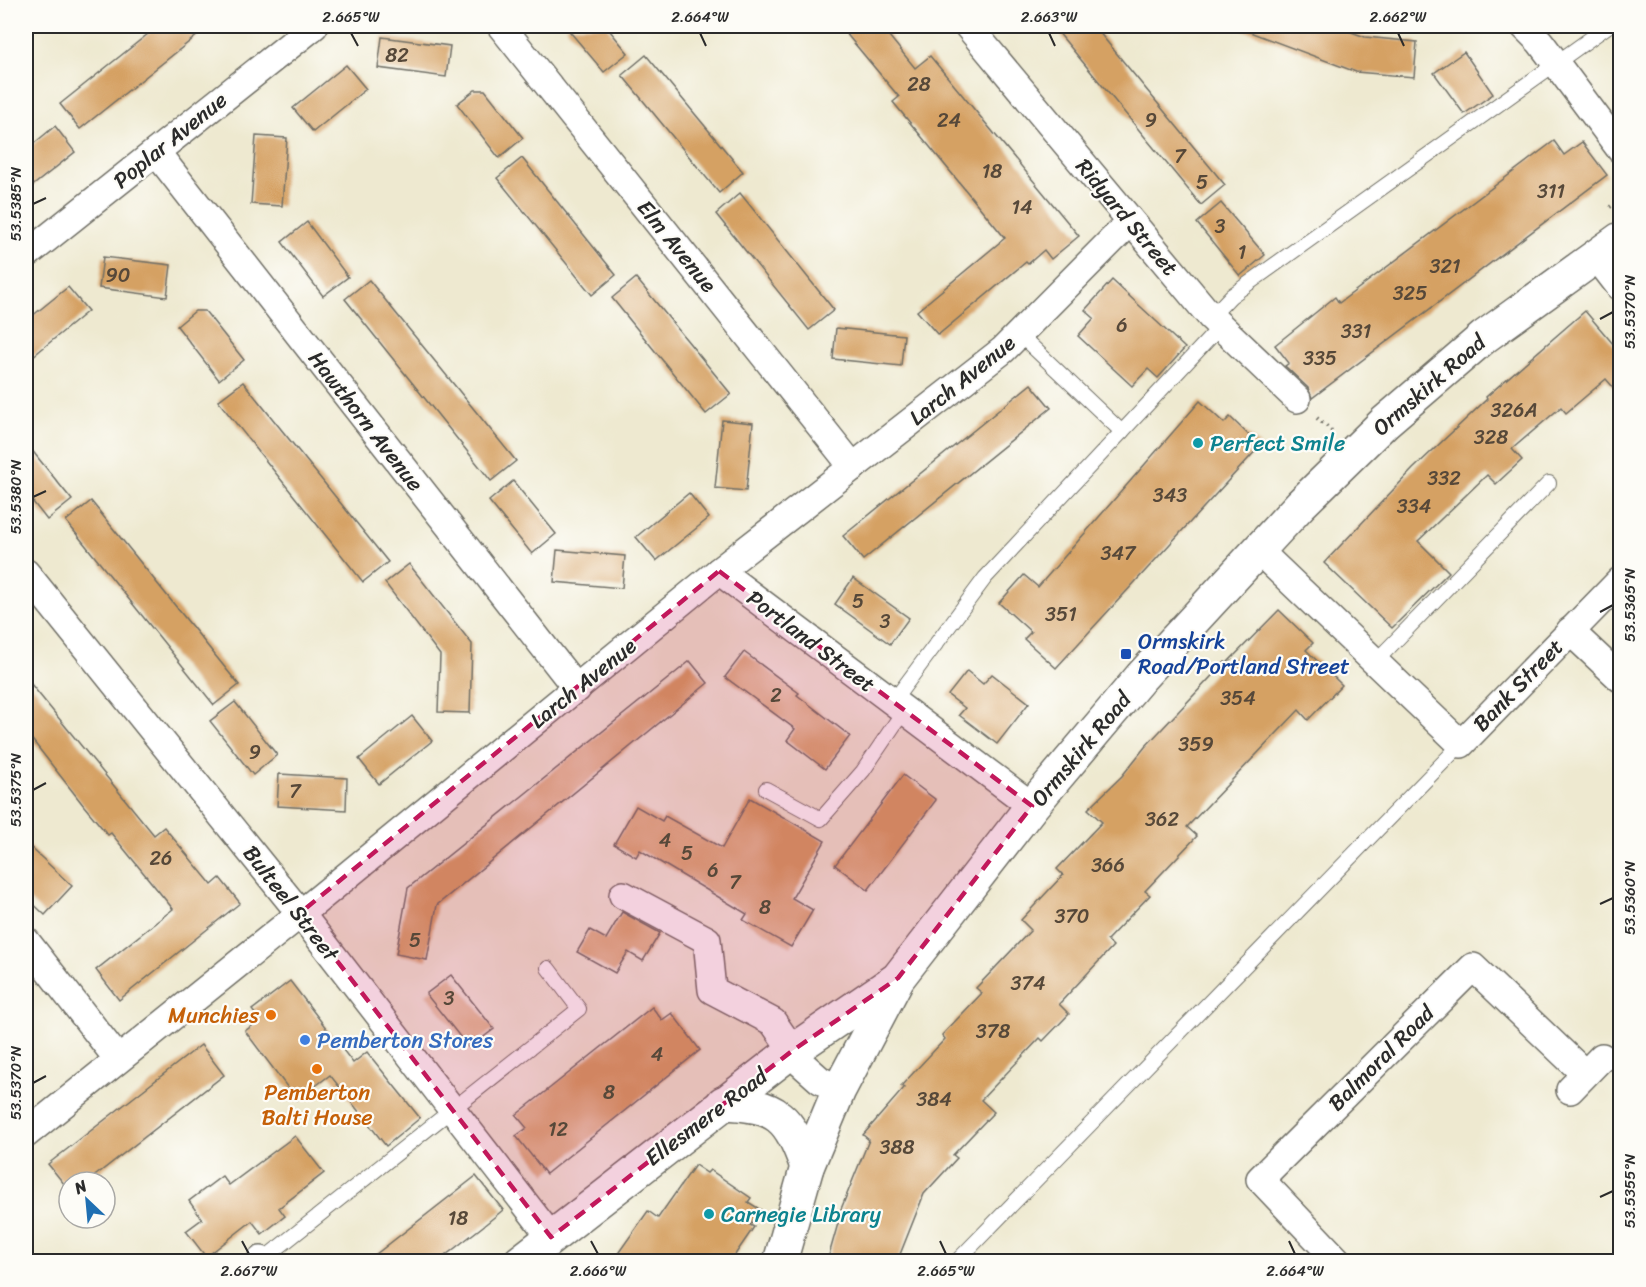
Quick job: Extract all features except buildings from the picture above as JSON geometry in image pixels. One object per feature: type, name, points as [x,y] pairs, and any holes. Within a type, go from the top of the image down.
[{"type":"highway","name":"Ormskirk Road","points":[[780,1262],[807,1167],[839,1090],[898,978],[1032,806],[1141,677],[1258,550],[1385,422],[1444,370],[1522,307],[1608,247]]},
{"type":"highway","name":"Ellesmere Road","points":[[520,1262],[792,1051],[898,978]]},
{"type":"highway","points":[[723,1103],[755,1104],[780,1117],[796,1136],[807,1167]]},
{"type":"street","name":"Poplar Avenue","points":[[26,255],[314,26]]},
{"type":"street","name":"Elm Avenue","points":[[501,26],[853,467]]},
{"type":"street","name":"Ridyard Street","points":[[968,26],[1216,322],[1297,399]]},
{"type":"street","points":[[1524,26],[1556,64],[1620,150]]},
{"type":"street","name":"Hawthorn Avenue","points":[[156,152],[577,689]]},
{"type":"street","name":"Larch Avenue","points":[[26,1134],[117,1058],[577,689],[719,571],[1003,350],[1130,222]]},
{"type":"street","points":[[1608,247],[1620,287]]},
{"type":"street","name":"Bank Street","points":[[1258,550],[1461,744],[1620,581]]},
{"type":"street","name":"Portland Street","points":[[719,571],[1032,806]]},
{"type":"street","name":"Bulteel Street","points":[[26,573],[300,913],[551,1237]]},
{"type":"street","points":[[1570,631],[1620,678]]},
{"type":"street","points":[[623,895],[707,940],[712,990],[773,1022],[792,1051],[820,1080],[839,1090]]},
{"type":"street","points":[[26,941],[117,1058]]},
{"type":"street","name":"Balmoral Road","points":[[1339,1262],[1260,1179],[1473,967],[1586,1074]]},
{"type":"lane","points":[[766,789],[821,819],[863,771],[898,707],[985,578],[1122,432],[1216,322],[1231,296],[1608,26]]},
{"type":"lane","points":[[1018,334],[1122,432]]},
{"type":"lane","points":[[1375,662],[1549,483]]},
{"type":"lane","points":[[956,1262],[1461,744]]},
{"type":"lane","points":[[261,1261],[579,1009],[548,969]]},
{"type":"highlighted area","points":[[719,571],[1032,806],[898,978],[792,1051],[551,1237],[300,913]]},
{"type":"place","name":"Perfect Smile","points":[[1198,443]]},
{"type":"place","name":"Ormskirk Road/Portland Street","points":[[1126,654]]},
{"type":"place","name":"Munchies","points":[[271,1015]]},
{"type":"place","name":"Pemberton Stores","points":[[305,1040]]},
{"type":"place","name":"Pemberton Balti House","points":[[317,1069]]},
{"type":"place","name":"Carnegie Library","points":[[709,1214]]}]
